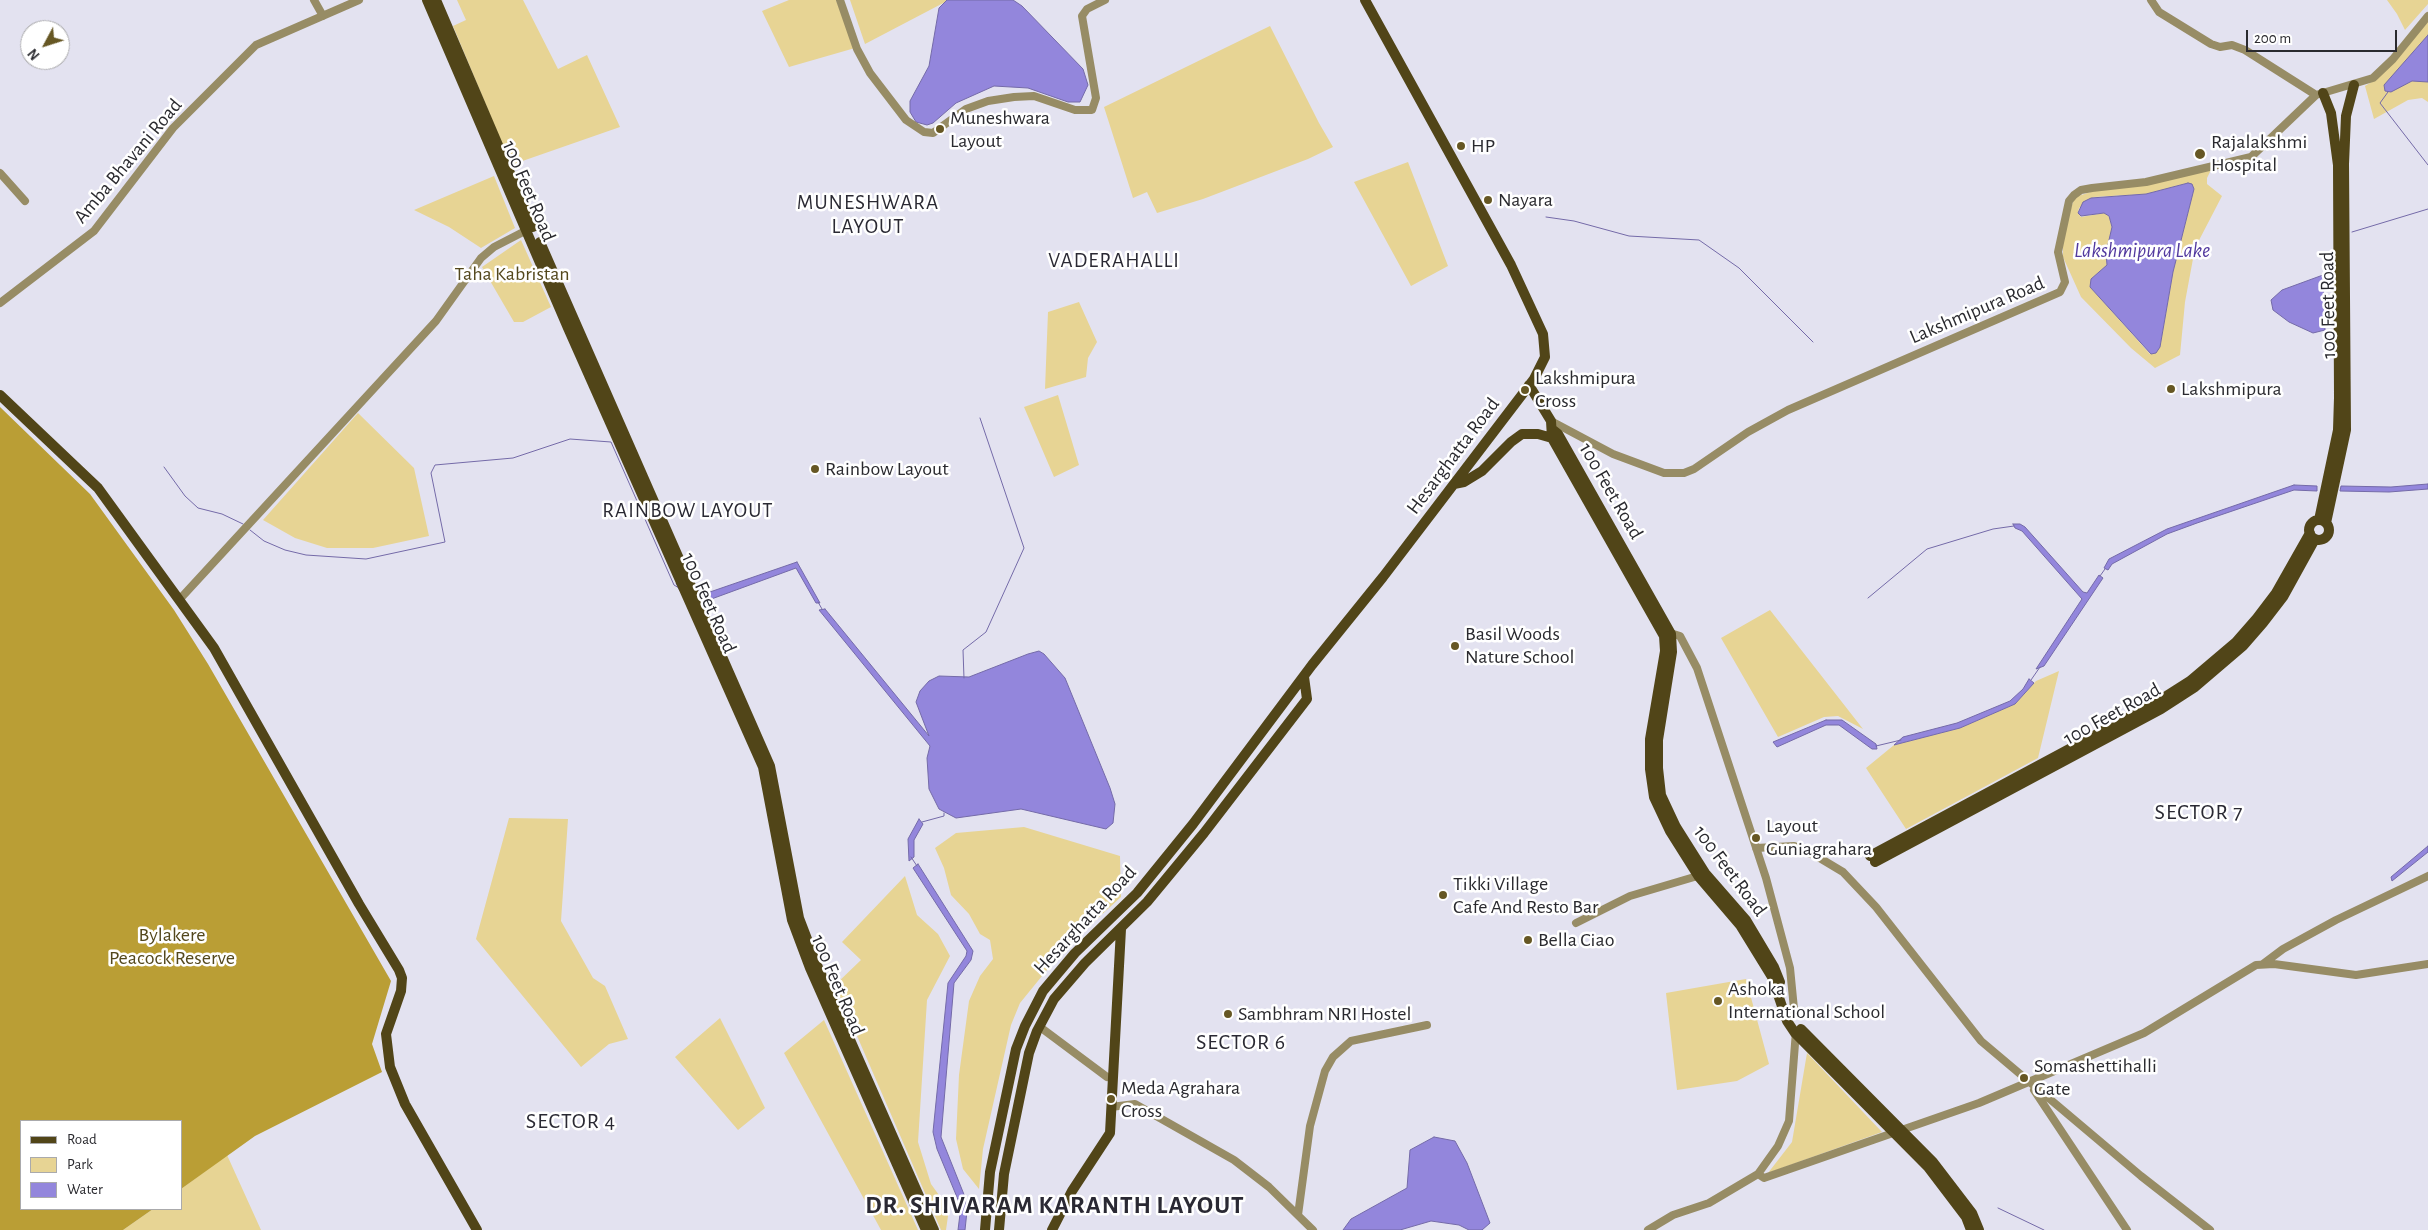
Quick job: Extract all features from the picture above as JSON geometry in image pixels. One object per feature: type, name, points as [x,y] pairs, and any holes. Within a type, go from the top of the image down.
[{"type":"main road","name":"100 Feet Road","points":[[427,0],[568,328],[770,766],[800,918],[817,965],[934,1230]]},
{"type":"main road","name":"100 Feet Road","points":[[436,0],[682,575]]},
{"type":"main road","name":"Hesarghatta Road","points":[[985,1230],[992,1163],[1016,1049],[1025,1026],[1043,991],[1075,953],[1137,893],[1203,811],[1529,385],[1541,368],[1545,357],[1543,334],[1511,265],[1365,0]]},
{"type":"main road","name":"100 Feet Road","points":[[2323,521],[2334,469],[2346,430],[2345,154],[2346,116],[2354,84]]},
{"type":"main road","name":"100 Feet Road","points":[[2320,94],[2331,113],[2338,165],[2338,430],[2334,469]]},
{"type":"main road","name":"100 Feet Road","points":[[1529,385],[1667,632],[1650,739],[1650,769],[1654,797],[1670,831],[1740,925],[1772,977],[1789,1018],[1797,1030],[1898,1132],[1933,1162],[1972,1213],[1979,1230]]},
{"type":"main road","points":[[0,395],[98,488],[214,648],[359,904],[399,970],[402,987],[386,1034],[390,1067],[405,1104],[477,1230]]},
{"type":"main road","points":[[1454,484],[1464,482],[1482,471],[1510,442],[1522,434],[1538,434],[1553,431]]},
{"type":"main road","name":"100 Feet Road","points":[[2312,536],[2322,539],[2326,536],[2329,528],[2323,521]]},
{"type":"main road","name":"100 Feet Road","points":[[1872,859],[2161,709],[2195,687],[2243,646],[2264,623],[2283,597],[2312,536],[2311,523],[2323,521]]},
{"type":"main road","name":"100 Feet Road","points":[[697,608],[763,767],[792,920],[810,968],[926,1230]]},
{"type":"main road","name":"Hesarghatta Road","points":[[999,1230],[1004,1174],[1010,1136],[1029,1053],[1040,1027],[1060,992],[1085,963],[1147,902],[1307,699],[1304,677]]},
{"type":"main road","name":"Hesarghatta Road","points":[[1052,1230],[1072,1191],[1110,1134],[1121,929]]},
{"type":"main road","name":"100 Feet Road","points":[[1898,1132],[1966,1217],[1971,1230]]},
{"type":"street","points":[[314,0],[323,16]]},
{"type":"street","name":"Amba Bhavani Road","points":[[0,303],[94,231],[173,128],[256,45],[360,0]]},
{"type":"street","points":[[840,0],[857,49],[870,73],[906,120],[924,132],[933,133],[966,109],[988,101],[1014,97],[1034,96],[1075,110],[1092,110],[1096,98],[1082,16],[1087,9],[1105,0]]},
{"type":"street","points":[[2151,0],[2159,12],[2211,44],[2220,47],[2232,45],[2245,50],[2320,94]]},
{"type":"street","name":"Lakshmipura Road","points":[[1553,431],[1664,473],[1684,473],[1788,410],[2060,292],[2065,282],[2058,252],[2061,230],[2070,201],[2081,190],[2146,182],[2251,157],[2320,94],[2366,82],[2378,74],[2428,16]]},
{"type":"street","points":[[0,173],[25,201]]},
{"type":"street","points":[[179,600],[436,320],[481,258],[494,247],[527,230]]},
{"type":"street","points":[[1667,632],[1680,636],[1696,668],[1756,848],[1781,928],[1790,968],[1794,1009],[1789,1018]]},
{"type":"street","points":[[1756,848],[1794,846],[1818,857],[1843,872],[1876,907],[1967,1026],[1981,1041],[2028,1082],[2210,1230]]},
{"type":"street","points":[[1576,923],[1630,896],[1702,875]]},
{"type":"street","points":[[2263,964],[2283,949],[2327,925],[2428,876]]},
{"type":"street","points":[[1758,1174],[1764,1178],[1979,1103],[2144,1033],[2256,965],[2274,964],[2356,975],[2428,964]]},
{"type":"street","points":[[1298,1215],[1310,1126],[1325,1071],[1333,1057],[1351,1041],[1427,1025]]},
{"type":"street","points":[[1040,1027],[1107,1078]]},
{"type":"street","points":[[1648,1230],[1674,1215],[1709,1203],[1758,1174],[1778,1146],[1789,1121],[1797,1030]]},
{"type":"street","points":[[2028,1082],[2127,1230]]},
{"type":"street","points":[[1111,1107],[1135,1104],[1234,1160],[1269,1186],[1313,1230]]},
{"type":"green space","points":[[457,0],[523,0],[558,69],[587,55],[620,127],[511,165],[453,26],[466,20]]},
{"type":"green space","points":[[789,0],[836,0],[855,48],[789,67],[762,11]]},
{"type":"green space","points":[[850,0],[949,0],[865,44]]},
{"type":"green space","points":[[2387,0],[2428,0],[2428,4],[2405,30]]},
{"type":"green space","points":[[2428,20],[2428,102],[2422,98],[2408,100],[2374,119],[2365,86],[2378,78]]},
{"type":"green space","points":[[1270,26],[1333,147],[1308,159],[1203,199],[1157,213],[1147,192],[1133,198],[1104,107]]},
{"type":"green space","points":[[1408,162],[1448,266],[1411,286],[1354,182]]},
{"type":"green space","points":[[2211,170],[2207,178],[2207,184],[2222,196],[2195,248],[2185,302],[2180,355],[2155,368],[2131,348],[2081,297],[2063,257],[2063,229],[2075,197],[2097,190]],"holes":[[[2188,183],[2194,189],[2173,272],[2160,347],[2150,354],[2090,287],[2091,279],[2107,265],[2106,253],[2112,230],[2107,214],[2081,217],[2078,213],[2079,208],[2094,197],[2146,194]]]},
{"type":"green space","points":[[494,176],[515,228],[481,248],[449,227],[414,210]]},
{"type":"green space","name":"Taha Kabristan","points":[[521,240],[551,307],[523,322],[514,322],[482,267]]},
{"type":"green space","points":[[1079,302],[1097,342],[1088,358],[1086,377],[1045,389],[1048,312]]},
{"type":"green space","points":[[1058,395],[1079,465],[1054,477],[1024,407]]},
{"type":"green space","name":"Bylakere Peacock Reserve","points":[[0,407],[90,494],[174,610],[208,664],[391,981],[372,1044],[382,1072],[255,1136],[182,1188],[182,1120],[20,1120],[20,1210],[152,1210],[123,1230],[0,1230]]},
{"type":"green space","points":[[358,413],[414,468],[429,536],[373,548],[327,548],[295,538],[263,520]]},
{"type":"green space","points":[[1770,610],[1863,729],[1838,716],[1824,717],[1778,737],[1721,638]]},
{"type":"green space","points":[[2059,671],[2038,758],[1906,829],[1866,768],[1894,745],[1960,728],[2015,704],[2036,681]]},
{"type":"green space","points":[[509,818],[568,819],[561,921],[593,978],[605,986],[628,1039],[609,1044],[581,1067],[476,939]]},
{"type":"green space","points":[[1024,827],[1120,856],[1121,897],[1064,949],[1020,1003],[1011,1025],[983,1149],[979,1189],[963,1169],[956,1139],[959,1075],[969,1001],[980,976],[993,959],[990,940],[980,934],[969,914],[951,895],[944,868],[935,848],[956,833]]},
{"type":"green space","points":[[905,876],[917,915],[938,934],[950,956],[927,1000],[918,1142],[931,1184],[949,1209],[946,1230],[941,1230],[835,985],[861,960],[842,942]]},
{"type":"green space","points":[[1746,979],[1769,1064],[1737,1081],[1677,1090],[1666,993]]},
{"type":"green space","points":[[720,1018],[765,1108],[738,1130],[675,1057]]},
{"type":"green space","points":[[824,1020],[918,1230],[881,1230],[784,1053]]},
{"type":"green space","points":[[1807,1053],[1882,1132],[1768,1173],[1792,1142]]},
{"type":"green space","points":[[227,1155],[261,1230],[123,1230],[152,1210],[182,1210],[182,1188]]},
{"type":"water","points":[[947,0],[1013,0],[1022,6],[1083,69],[1088,85],[1080,102],[1068,102],[1028,88],[994,86],[956,103],[933,123],[927,125],[916,122],[910,112],[910,101],[929,66],[939,8]]},
{"type":"water","points":[[2428,35],[2428,82],[2412,81],[2391,92],[2385,91],[2384,85]]},
{"type":"water","name":"Lakshmipura Lake","points":[[2188,183],[2192,184],[2194,189],[2173,272],[2160,347],[2156,353],[2151,354],[2090,287],[2091,279],[2107,265],[2106,253],[2112,227],[2109,216],[2104,213],[2081,216],[2078,213],[2083,202],[2091,198],[2146,194]]},
{"type":"water","points":[[2323,275],[2325,330],[2313,333],[2289,322],[2273,310],[2271,300],[2282,290]]},
{"type":"water","points":[[2428,484],[2428,489],[2389,492],[2340,491],[2341,486],[2391,487]]},
{"type":"water","points":[[2294,485],[2317,486],[2317,491],[2294,490],[2197,523],[2167,534],[2112,564],[2108,570],[2104,568],[2109,559],[2167,529]]},
{"type":"water","points":[[2013,524],[2020,524],[2025,527],[2083,592],[2087,593],[2099,575],[2103,578],[2044,666],[2036,669],[2082,599],[2022,531],[2015,528]]},
{"type":"water","points":[[797,562],[820,603],[816,603],[796,568],[706,601],[680,591],[676,583],[707,593]]},
{"type":"water","points":[[825,609],[929,736],[916,702],[920,691],[929,681],[939,676],[969,677],[1028,654],[1039,651],[1044,654],[1065,678],[1110,788],[1115,804],[1113,823],[1106,829],[1021,809],[956,818],[939,809],[929,789],[927,758],[930,746],[819,610]]},
{"type":"water","points":[[2029,679],[2034,683],[2015,704],[1960,728],[1894,745],[1903,737],[1957,723],[2010,701],[2023,689]]},
{"type":"water","points":[[1826,720],[1842,720],[1876,744],[1877,749],[1872,749],[1839,725],[1826,725],[1777,747],[1773,742]]},
{"type":"water","points":[[919,819],[923,824],[914,840],[914,857],[909,861],[908,839]]},
{"type":"water","points":[[2428,846],[2428,852],[2392,881],[2391,877]]},
{"type":"water","points":[[918,864],[973,951],[971,960],[954,983],[941,1137],[965,1197],[967,1211],[965,1230],[958,1230],[959,1202],[937,1149],[933,1132],[948,983],[966,956],[967,951],[913,868]]},
{"type":"water","points":[[1434,1137],[1455,1141],[1467,1163],[1490,1223],[1482,1230],[1469,1230],[1459,1225],[1431,1221],[1400,1230],[1343,1230],[1351,1219],[1407,1188],[1410,1150]]},
{"type":"waterway","points":[[2388,92],[2380,103],[2428,165]]},
{"type":"waterway","points":[[2352,232],[2428,209]]},
{"type":"waterway","points":[[1546,217],[1574,221],[1629,236],[1699,240],[1739,268],[1813,342]]},
{"type":"waterway","points":[[964,678],[963,650],[986,632],[1024,548],[980,418]]},
{"type":"waterway","points":[[250,530],[264,541],[285,550],[306,555],[366,559],[445,542],[431,473],[435,465],[513,458],[570,439],[611,442],[674,585],[679,588]]},
{"type":"waterway","points":[[164,467],[185,496],[198,508],[222,514],[243,524]]},
{"type":"waterway","points":[[1868,598],[1927,549],[1993,529],[2014,526]]},
{"type":"waterway","points":[[2100,576],[2105,569]]},
{"type":"waterway","points":[[818,602],[822,609]]},
{"type":"waterway","points":[[2031,680],[2040,667]]},
{"type":"waterway","points":[[1876,746],[1901,740]]},
{"type":"waterway","points":[[922,822],[944,816],[944,813]]},
{"type":"waterway","points":[[911,857],[917,866]]},
{"type":"waterway","points":[[1998,1208],[2044,1230]]},
{"type":"place","name":"Muneshwara Layout","points":[[940,129]]},
{"type":"place","name":"HP","points":[[1461,146]]},
{"type":"place","name":"Rajalakshmi Hospital","points":[[2200,154]]},
{"type":"place","name":"Nayara","points":[[1488,200]]},
{"type":"place","name":"Lakshmipura","points":[[2171,389]]},
{"type":"place","name":"Lakshmipura Cross","points":[[1525,390]]},
{"type":"place","name":"Rainbow Layout","points":[[815,469]]},
{"type":"place","name":"Basil Woods Nature School","points":[[1455,646]]},
{"type":"place","name":"Layout Guniagrahara","points":[[1756,838]]},
{"type":"place","name":"Tikki Village Cafe And Resto Bar","points":[[1443,895]]},
{"type":"place","name":"Bella Ciao","points":[[1528,940]]},
{"type":"place","name":"Ashoka International School","points":[[1718,1001]]},
{"type":"place","name":"Sambhram NRI Hostel","points":[[1228,1014]]},
{"type":"place","name":"Somashettihalli Gate","points":[[2024,1078]]},
{"type":"place","name":"Meda Agrahara Cross","points":[[1111,1099]]},
{"type":"district","name":"MUNESHWARA LAYOUT","points":[[868,215]]},
{"type":"district","name":"VADERAHALLI","points":[[1114,261]]},
{"type":"district","name":"RAINBOW LAYOUT","points":[[688,511]]},
{"type":"district","name":"SECTOR 7","points":[[2199,812]]},
{"type":"district","name":"SECTOR 6","points":[[1241,1042]]},
{"type":"district","name":"SECTOR 4","points":[[571,1121]]},
{"type":"district","name":"DR. SHIVARAM KARANTH LAYOUT","points":[[1055,1205]]}]
